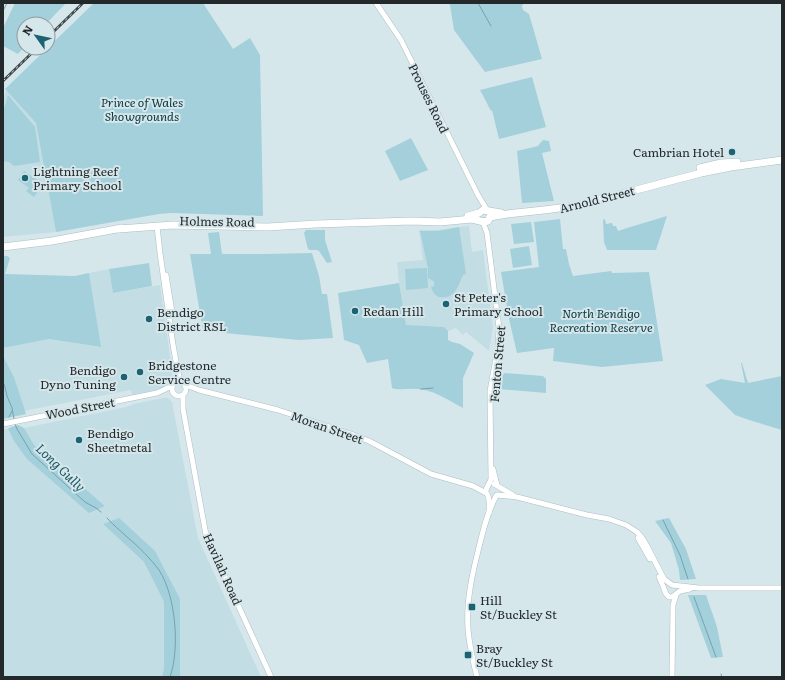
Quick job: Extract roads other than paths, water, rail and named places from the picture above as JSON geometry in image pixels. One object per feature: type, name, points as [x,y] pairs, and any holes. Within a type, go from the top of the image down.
[{"type":"main road","name":"Arnold Street","points":[[487,217],[581,205],[718,166],[782,160]]},
{"type":"main road","points":[[479,212],[478,217],[487,217]]},
{"type":"main road","name":"Holmes Road","points":[[412,222],[471,216],[479,212]]},
{"type":"main road","name":"Holmes Road","points":[[3,247],[52,241],[119,229],[159,224],[268,227],[316,224],[440,222],[487,217]]},
{"type":"street","name":"Prouses Road","points":[[376,3],[401,40],[478,195],[487,217]]},
{"type":"street","name":"Prouses Road","points":[[478,195],[479,212]]},
{"type":"street","name":"Fenton Street","points":[[487,217],[487,233],[499,328],[498,348],[490,391],[491,474],[488,486]]},
{"type":"street","name":"Fenton Street","points":[[487,217],[502,326],[493,393],[493,464],[494,475],[498,486]]},
{"type":"street","points":[[159,224],[174,325],[177,368],[179,378],[185,387],[184,393],[180,396],[175,395],[172,390],[177,368]]},
{"type":"street","points":[[173,385],[177,382],[182,383]]},
{"type":"street","name":"Moran Street","points":[[182,383],[199,390],[278,410],[351,434],[369,441],[431,474],[472,486],[487,495]]},
{"type":"street","name":"Wood Street","points":[[3,424],[157,393],[173,385]]},
{"type":"street","name":"Moran Street","points":[[184,393],[190,390],[199,390]]},
{"type":"street","name":"Wood Street","points":[[157,393],[175,395]]},
{"type":"street","name":"Havilah Road","points":[[184,393],[183,409],[206,535],[271,677]]},
{"type":"street","name":"Havilah Road","points":[[175,395],[183,409]]},
{"type":"street","points":[[489,513],[486,490],[488,486],[493,484],[517,497]]},
{"type":"street","name":"Moran Street","points":[[472,486],[488,486]]},
{"type":"street","points":[[477,677],[468,637],[468,614],[472,574],[489,513],[499,491],[498,486]]},
{"type":"street","points":[[487,495],[492,497],[517,497],[587,515],[614,520],[624,524],[636,536],[643,547],[662,583],[666,594],[669,597],[671,603],[670,611],[672,624]]},
{"type":"street","points":[[630,529],[637,532],[645,542],[664,579],[676,588],[672,624],[672,677]]},
{"type":"street","points":[[665,590],[668,586],[672,585],[699,588]]},
{"type":"street","points":[[669,597],[672,597],[686,589],[782,588]]},
{"type":"waterway","name":"Long Gully","points":[[3,11],[7,3]]},
{"type":"waterway","points":[[478,3],[491,26]]},
{"type":"waterway","name":"Long Gully","points":[[3,382],[12,408],[14,419]]},
{"type":"waterway","points":[[421,389],[433,388]]},
{"type":"waterway","name":"Long Gully","points":[[9,417],[12,411]]},
{"type":"waterway","name":"Long Gully","points":[[15,424],[32,454],[85,502],[101,512]]},
{"type":"waterway","name":"Long Gully","points":[[107,518],[148,557],[159,570],[165,581],[173,608],[175,623],[175,652],[170,677]]},
{"type":"waterway","points":[[663,520],[680,555],[688,579]]},
{"type":"waterway","points":[[694,597],[716,657]]},
{"type":"railway","points":[[56,29],[83,3]]},
{"type":"railway","points":[[3,81],[29,56]]},
{"type":"place","name":"Cambrian Hotel","points":[[732,152]]},
{"type":"place","name":"Lightning Reef Primary School","points":[[25,178]]},
{"type":"place","name":"St Peter's Primary School","points":[[446,304]]},
{"type":"place","name":"Redan Hill","points":[[355,311]]},
{"type":"place","name":"Bendigo District RSL","points":[[149,319]]},
{"type":"place","name":"Bridgestone Service Centre","points":[[140,372]]},
{"type":"place","name":"Bendigo Dyno Tuning","points":[[124,377]]},
{"type":"place","name":"Bendigo Sheetmetal","points":[[79,440]]},
{"type":"place","name":"Hill St/Buckley St","points":[[472,607]]},
{"type":"place","name":"Bray St/Buckley St","points":[[468,655]]},
{"type":"park label","name":"Prince of Wales Showgrounds","points":[[142,109]]},
{"type":"park label","name":"North Bendigo Recreation Reserve","points":[[601,320]]}]
